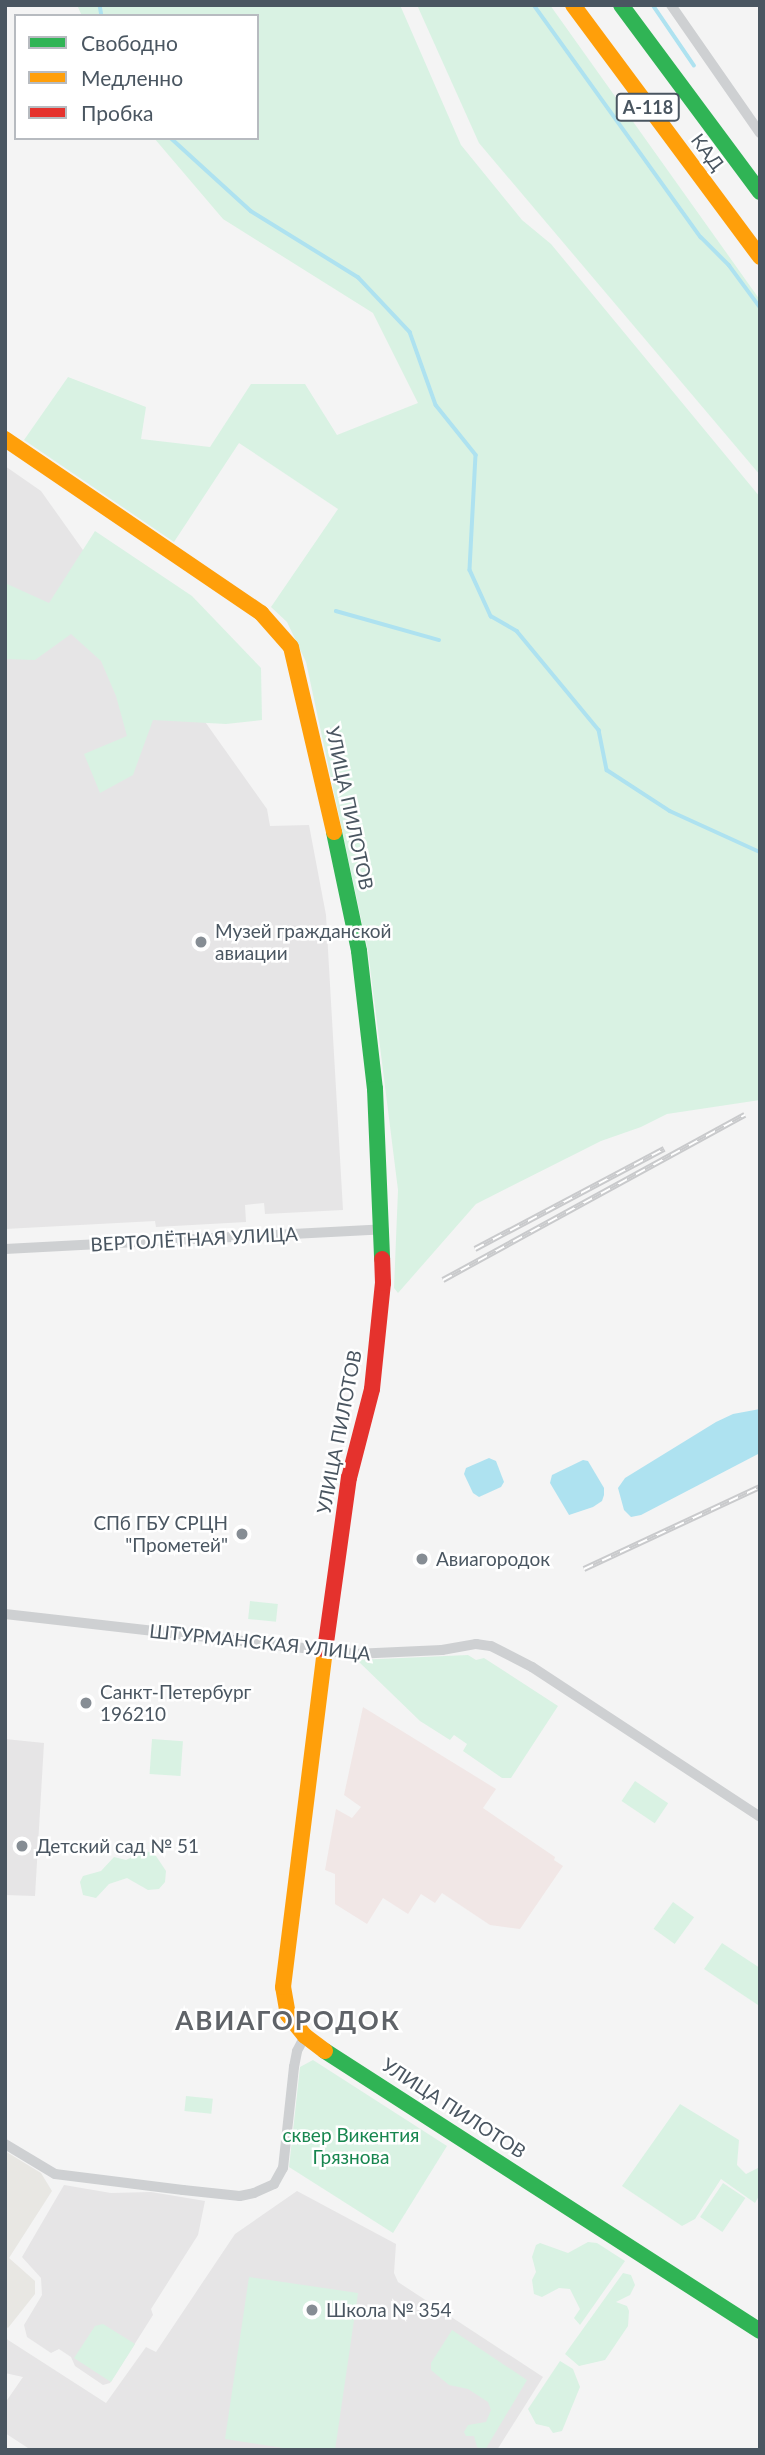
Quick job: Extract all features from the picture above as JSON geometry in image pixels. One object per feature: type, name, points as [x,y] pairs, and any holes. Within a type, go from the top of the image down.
[{"type":"main road","name":"КАД","points":[[573,5],[760,257]]},
{"type":"main road","name":"КАД","points":[[621,5],[756,188]]},
{"type":"main road","name":"УЛИЦА ПИЛОТОВ","points":[[5,439],[261,613],[291,646],[324,781],[359,951],[375,1089],[383,1229],[383,1283],[372,1389],[349,1478],[326,1652],[283,1987],[288,2015],[305,2036],[760,2331]]},
{"type":"street","points":[[671,5],[760,133]]},
{"type":"street","name":"ВЕРТОЛЁТНАЯ УЛИЦА","points":[[5,1249],[383,1229]]},
{"type":"street","name":"ШТУРМАНСКАЯ УЛИЦА","points":[[5,1614],[326,1652],[379,1655],[476,1644],[502,1650],[760,1817]]},
{"type":"street","points":[[5,2144],[55,2174],[217,2193],[254,2193],[274,2184],[283,2168],[294,2067],[297,2051],[305,2036]]},
{"type":"shaded area","points":[[5,466],[41,491],[267,809],[270,826],[309,825],[326,915],[343,1210],[265,1214],[264,1203],[245,1205],[246,1222],[156,1227],[155,1221],[5,1229]]},
{"type":"shaded area","points":[[363,1707],[496,1789],[483,1808],[555,1857],[554,1860],[563,1866],[520,1929],[490,1925],[442,1893],[435,1903],[421,1894],[408,1914],[383,1898],[367,1924],[335,1904],[335,1874],[325,1870],[336,1809],[352,1818],[361,1807],[344,1795]]},
{"type":"shaded area","name":"Детский сад № 51","points":[[5,1739],[44,1743],[35,1896],[5,1895]]},
{"type":"shaded area","points":[[5,2151],[41,2173],[52,2191],[9,2258],[35,2281],[35,2294],[8,2328],[5,2326]]},
{"type":"shaded area","points":[[64,2185],[111,2193],[151,2192],[205,2201],[198,2235],[151,2309],[153,2315],[110,2383],[103,2385],[75,2366],[71,2357],[59,2349],[51,2353],[27,2337],[24,2325],[42,2295],[41,2278],[22,2257]]},
{"type":"shaded area","name":"Школа № 354","points":[[297,2191],[396,2244],[394,2273],[398,2282],[543,2377],[497,2450],[31,2450],[5,2433],[5,2403],[23,2377],[5,2373],[5,2338],[106,2403],[146,2347],[156,2352],[235,2234]]},
{"type":"green space","points":[[77,5],[400,5],[461,145],[522,220],[551,244],[760,497],[760,1100],[667,1114],[641,1127],[601,1141],[476,1204],[398,1293],[394,1288],[398,1190],[368,951],[306,662],[287,622],[271,607],[338,509],[239,443],[174,542],[24,440],[68,377],[146,407],[141,439],[210,447],[251,384],[305,384],[337,435],[418,403],[373,313],[223,219],[156,140],[259,140],[259,14],[81,14]]},
{"type":"green space","points":[[417,5],[550,5],[760,300],[760,475],[479,143]]},
{"type":"green space","points":[[95,531],[192,596],[261,668],[262,720],[226,724],[153,720],[133,775],[100,793],[84,754],[127,736],[116,696],[101,661],[71,634],[35,660],[5,659],[5,583],[49,603]]},
{"type":"green space","points":[[250,1601],[278,1604],[276,1622],[248,1619]]},
{"type":"green space","points":[[468,1655],[476,1660],[484,1658],[558,1706],[511,1778],[502,1778],[463,1751],[467,1744],[454,1735],[450,1740],[420,1721],[357,1660]]},
{"type":"green space","points":[[152,1739],[183,1741],[180,1776],[150,1774]]},
{"type":"green space","points":[[635,1781],[668,1803],[655,1823],[622,1801]]},
{"type":"green space","points":[[144,1851],[154,1853],[166,1871],[165,1882],[159,1889],[148,1890],[127,1878],[109,1884],[96,1898],[83,1895],[80,1882],[83,1876],[101,1871],[114,1857],[126,1860]]},
{"type":"green space","points":[[673,1902],[694,1917],[675,1944],[654,1929]]},
{"type":"green space","points":[[722,1943],[760,1968],[758,2005],[704,1969]]},
{"type":"green space","name":"сквер Викентия Грязнова","points":[[313,2060],[447,2146],[393,2233],[289,2167],[300,2067]]},
{"type":"green space","points":[[186,2096],[213,2099],[211,2114],[184,2111]]},
{"type":"green space","points":[[680,2104],[739,2140],[737,2165],[746,2174],[760,2167],[760,2194],[755,2203],[721,2179],[695,2219],[682,2226],[622,2186]]},
{"type":"green space","points":[[723,2183],[745,2198],[722,2232],[700,2217]]},
{"type":"green space","points":[[588,2242],[597,2243],[625,2261],[580,2325],[574,2318],[580,2309],[570,2289],[559,2288],[542,2297],[534,2294],[532,2280],[536,2272],[532,2257],[536,2245],[540,2243],[568,2253]]},
{"type":"green space","points":[[623,2273],[631,2275],[635,2285],[630,2295],[616,2302],[627,2306],[628,2326],[605,2360],[579,2366],[565,2354]]},
{"type":"green space","points":[[249,2277],[358,2293],[335,2450],[296,2450],[225,2439]]},
{"type":"green space","points":[[103,2324],[135,2344],[111,2382],[74,2358],[95,2326]]},
{"type":"green space","points":[[452,2330],[527,2380],[485,2450],[477,2447],[474,2436],[466,2436],[464,2432],[468,2425],[486,2422],[491,2410],[488,2402],[468,2389],[449,2385],[431,2370],[431,2363]]},
{"type":"green space","points":[[560,2361],[573,2369],[580,2387],[562,2431],[553,2433],[549,2427],[536,2424],[528,2409]]},
{"type":"water","points":[[760,1409],[760,1453],[641,1515],[631,1517],[624,1510],[618,1488],[625,1478],[716,1422],[733,1414]]},
{"type":"water","points":[[489,1458],[496,1461],[504,1482],[501,1487],[479,1497],[473,1493],[464,1474],[466,1468]]},
{"type":"water","points":[[583,1460],[588,1461],[604,1488],[604,1495],[602,1501],[593,1507],[569,1515],[550,1483],[552,1475]]},
{"type":"waterway","points":[[100,5],[102,14]]},
{"type":"waterway","points":[[534,5],[701,237],[729,265],[760,307]]},
{"type":"waterway","points":[[653,5],[694,65]]},
{"type":"waterway","points":[[173,140],[251,211],[358,277],[410,332],[436,405],[476,455],[470,570],[491,616],[517,631],[599,730],[607,770],[670,811],[760,852]]},
{"type":"waterway","points":[[336,611],[439,640]]},
{"type":"railway","points":[[443,1280],[745,1115]]},
{"type":"railway","points":[[475,1249],[664,1149]]},
{"type":"railway","points":[[584,1569],[760,1487]]},
{"type":"traffic: fast","points":[[621,5],[760,192]]},
{"type":"traffic: fast","points":[[334,832],[359,951],[375,1089],[382,1259]]},
{"type":"traffic: fast","points":[[325,2051],[760,2331]]},
{"type":"traffic: slow","points":[[573,5],[760,257]]},
{"type":"traffic: slow","points":[[5,439],[261,613],[291,647],[334,832]]},
{"type":"traffic: slow","points":[[325,1650],[283,1987],[288,2015],[305,2036],[325,2051]]},
{"type":"traffic: jam","points":[[325,1650],[349,1478],[372,1389],[383,1283],[382,1259]]},
{"type":"place","name":"Музей гражданской авиации","points":[[201,942]]},
{"type":"place","name":"СПб ГБУ СРЦН \"Прометей\"","points":[[242,1534]]},
{"type":"place","name":"Авиагородок","points":[[422,1559]]},
{"type":"place","name":"Санкт-Петербург 196210","points":[[86,1703]]},
{"type":"place","name":"Детский сад № 51","points":[[22,1846]]},
{"type":"place","name":"Школа № 354","points":[[312,2310]]},
{"type":"district","name":"АВИАГОРОДОК","points":[[288,2021]]}]
